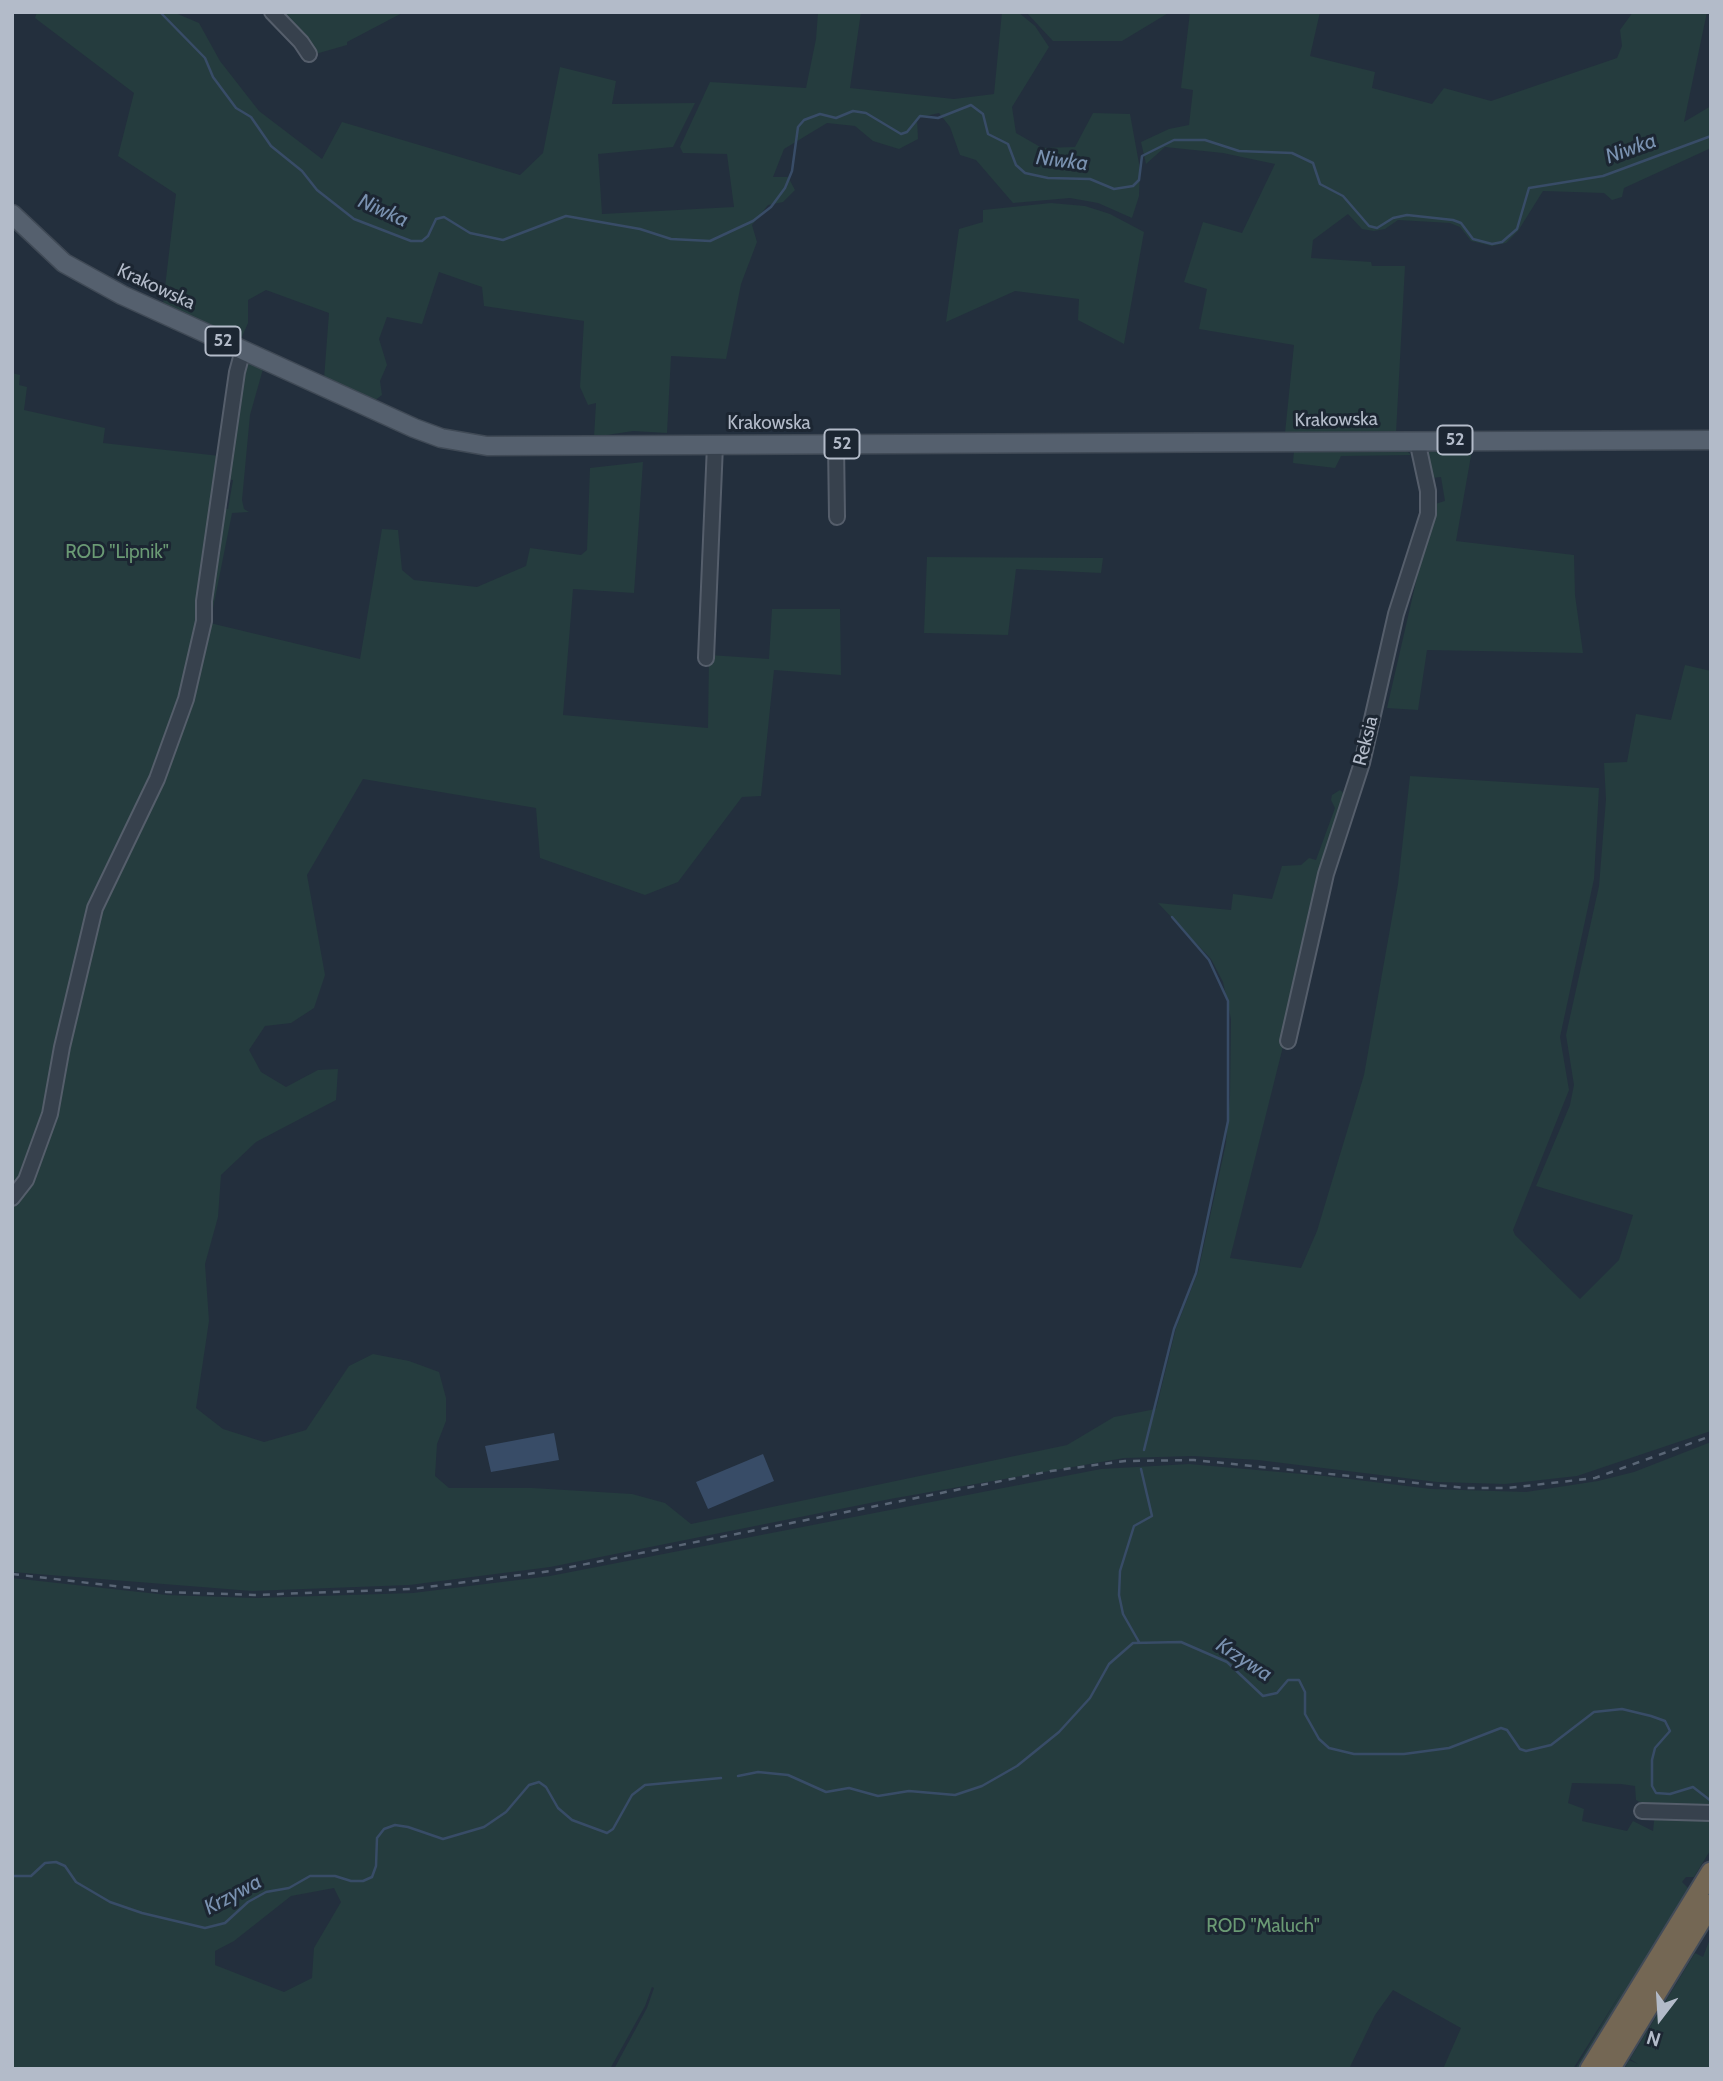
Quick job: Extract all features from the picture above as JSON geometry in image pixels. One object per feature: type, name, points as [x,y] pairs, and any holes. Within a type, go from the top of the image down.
[{"type":"highway","points":[[1590,2069],[1711,1872]]},
{"type":"highway","points":[[1610,2069],[1711,1904]]},
{"type":"main road","name":"Krakowska","points":[[12,214],[50,251],[90,279],[414,428],[468,443],[508,447],[1711,440]]},
{"type":"street","points":[[272,12],[302,42],[309,54]]},
{"type":"street","points":[[12,1198],[26,1180],[50,1114],[62,1047],[95,908],[157,779],[188,690],[204,621],[204,601],[237,372],[243,350]]},
{"type":"street","name":"Reksia","points":[[1288,1041],[1326,874],[1362,763],[1396,614],[1428,514],[1428,491],[1417,440]]},
{"type":"street","points":[[836,444],[837,517]]},
{"type":"street","points":[[706,658],[715,445]]},
{"type":"street","points":[[1642,1811],[1711,1813]]},
{"type":"green space","points":[[37,12],[173,12],[199,23],[220,61],[259,111],[322,159],[342,122],[520,175],[543,153],[560,67],[616,81],[612,104],[695,103],[673,147],[598,154],[602,214],[734,207],[727,154],[683,153],[680,147],[710,82],[806,88],[816,39],[818,12],[861,12],[850,88],[954,99],[994,94],[1002,12],[1018,12],[1035,26],[1049,47],[1012,107],[1016,133],[1042,148],[1075,147],[1093,113],[1130,114],[1140,169],[1139,196],[1132,218],[1098,203],[1070,198],[1013,203],[976,160],[960,155],[950,127],[939,113],[917,118],[918,139],[899,149],[873,141],[855,126],[827,123],[784,149],[773,177],[788,177],[795,190],[783,202],[768,205],[752,225],[757,242],[741,284],[726,359],[671,356],[667,433],[633,431],[594,437],[596,403],[588,405],[580,387],[584,321],[484,306],[482,287],[439,272],[422,324],[387,317],[379,339],[387,365],[380,381],[382,395],[374,401],[324,379],[329,313],[266,290],[248,300],[248,323],[241,339],[163,304],[176,194],[118,156],[134,93],[35,18]]},
{"type":"green space","points":[[277,12],[404,12],[347,42],[347,45],[312,55]]},
{"type":"green space","points":[[1026,12],[1170,12],[1122,41],[1053,41]]},
{"type":"green space","points":[[1190,12],[1320,12],[1310,56],[1375,72],[1372,88],[1432,104],[1444,88],[1491,101],[1617,58],[1622,46],[1620,30],[1633,12],[1707,12],[1684,122],[1711,106],[1711,148],[1624,188],[1622,197],[1612,200],[1604,193],[1543,191],[1518,231],[1506,243],[1492,246],[1471,241],[1460,227],[1450,223],[1398,220],[1385,229],[1374,231],[1362,229],[1348,214],[1313,240],[1311,258],[1371,262],[1372,266],[1405,266],[1396,433],[1285,433],[1294,345],[1199,329],[1207,289],[1184,282],[1203,222],[1242,233],[1275,164],[1223,153],[1165,147],[1146,164],[1141,142],[1169,129],[1189,125],[1193,90],[1181,88]]},
{"type":"green space","points":[[1051,203],[1085,206],[1110,214],[1144,232],[1124,344],[1078,320],[1079,299],[1015,291],[946,322],[959,229],[983,222],[983,210]]},
{"type":"green space","name":"ROD \"Lipnik\"","points":[[248,362],[263,369],[250,415],[242,500],[244,509],[249,512],[232,513],[210,623],[360,659],[382,529],[398,530],[402,570],[414,580],[477,587],[526,566],[530,548],[581,555],[587,550],[590,468],[643,462],[634,593],[573,589],[563,715],[708,728],[709,655],[769,659],[772,609],[840,609],[841,675],[774,670],[761,796],[742,797],[678,882],[645,895],[540,858],[536,808],[363,779],[307,875],[325,975],[314,1008],[291,1023],[265,1026],[249,1050],[261,1072],[286,1087],[318,1070],[338,1069],[336,1100],[256,1142],[221,1175],[218,1217],[205,1264],[209,1321],[196,1408],[223,1429],[264,1442],[306,1430],[349,1366],[373,1354],[409,1361],[439,1372],[446,1398],[446,1421],[437,1444],[435,1476],[449,1488],[532,1488],[632,1494],[665,1503],[691,1524],[1067,1445],[1114,1417],[1156,1409],[1176,1328],[1198,1272],[1226,1143],[1230,1096],[1231,1019],[1223,982],[1211,959],[1158,903],[1231,910],[1233,894],[1272,899],[1282,866],[1301,865],[1309,858],[1316,860],[1335,808],[1332,795],[1340,790],[1346,795],[1230,1258],[1301,1268],[1317,1231],[1364,1075],[1398,884],[1410,776],[1599,788],[1594,879],[1560,1037],[1569,1090],[1513,1230],[1580,1299],[1619,1260],[1633,1215],[1536,1186],[1570,1105],[1574,1085],[1566,1035],[1599,886],[1606,799],[1604,763],[1627,762],[1636,714],[1671,720],[1685,665],[1711,671],[1711,1431],[1577,1476],[1505,1484],[1437,1482],[1258,1460],[1193,1456],[1124,1458],[890,1499],[550,1567],[409,1585],[252,1591],[12,1572],[12,373],[20,375],[19,385],[27,387],[24,410],[105,428],[103,443],[220,456],[222,508],[228,509],[233,480],[226,479],[245,364]]},
{"type":"green space","points":[[1294,450],[1406,450],[1411,455],[1341,456],[1335,468],[1293,463]]},
{"type":"green space","points":[[1433,450],[1472,450],[1456,541],[1574,555],[1575,595],[1583,653],[1427,650],[1418,710],[1387,708],[1418,573],[1414,571],[1435,504],[1445,501],[1441,477],[1431,478],[1426,462],[1428,453]]},
{"type":"green space","points":[[927,557],[1103,558],[1101,573],[1016,569],[1008,635],[924,633]]},
{"type":"green space","name":"ROD \"Maluch\"","points":[[1711,1442],[1711,1811],[1644,1804],[1636,1800],[1635,1786],[1621,1784],[1572,1783],[1568,1803],[1584,1809],[1582,1821],[1627,1831],[1633,1821],[1653,1831],[1655,1812],[1711,1816],[1711,1849],[1694,1877],[1686,1877],[1682,1882],[1690,1890],[1580,2069],[1575,2069],[1625,1986],[1573,2069],[1443,2069],[1461,2028],[1393,1990],[1375,2015],[1349,2069],[614,2069],[647,2008],[654,1988],[652,1987],[645,2006],[610,2069],[12,2069],[12,1578],[167,1595],[255,1598],[413,1593],[550,1576],[1101,1469],[1189,1464],[1431,1489],[1526,1492],[1598,1481],[1634,1472]],"holes":[[[334,1888],[341,1902],[314,1948],[312,1978],[284,1992],[215,1965],[215,1951],[234,1941],[291,1896]]]},
{"type":"green space","points":[[1711,1936],[1711,2061],[1708,2069],[1624,2069],[1629,2060],[1638,2064],[1630,2059],[1695,1953],[1703,1957]]},
{"type":"water","points":[[554,1433],[559,1460],[491,1472],[485,1446]]},
{"type":"water","points":[[763,1454],[774,1481],[708,1509],[696,1482]]},
{"type":"waterway","name":"Niwka","points":[[160,12],[205,58],[213,77],[236,108],[251,117],[271,146],[302,171],[317,190],[354,219],[411,241],[422,241],[428,236],[436,219],[444,217],[470,233],[503,240],[566,216],[640,229],[671,239],[710,241],[753,221],[771,207],[785,188],[792,171],[798,127],[804,120],[820,114],[836,118],[853,111],[866,113],[901,134],[907,132],[920,116],[938,118],[971,105],[983,114],[988,134],[1008,144],[1016,165],[1025,173],[1048,178],[1090,179],[1114,189],[1133,186],[1139,180],[1142,156],[1174,140],[1205,140],[1239,151],[1292,153],[1313,163],[1320,184],[1343,196],[1369,226],[1377,228],[1393,218],[1407,215],[1453,220],[1461,223],[1473,239],[1492,244],[1502,242],[1517,229],[1529,188],[1603,176],[1711,136]]},
{"type":"waterway","points":[[1144,1450],[1174,1329],[1196,1273],[1228,1121],[1228,1001],[1209,960],[1172,917]]},
{"type":"waterway","points":[[1139,1642],[1123,1614],[1119,1595],[1120,1571],[1134,1526],[1152,1516],[1141,1469]]},
{"type":"waterway","name":"Krzywa","points":[[738,1776],[758,1772],[788,1775],[826,1792],[849,1788],[878,1796],[909,1791],[955,1795],[982,1786],[1017,1766],[1059,1732],[1090,1698],[1109,1664],[1133,1643],[1181,1642],[1227,1662],[1263,1696],[1277,1693],[1288,1680],[1299,1680],[1305,1692],[1305,1714],[1319,1739],[1329,1748],[1354,1754],[1404,1754],[1449,1748],[1501,1728],[1507,1730],[1520,1749],[1526,1751],[1551,1745],[1594,1712],[1622,1709],[1651,1716],[1665,1721],[1670,1731],[1655,1748],[1652,1760],[1652,1786],[1656,1793],[1670,1794],[1693,1787],[1711,1801]]},
{"type":"waterway","name":"Krzywa","points":[[12,1876],[31,1876],[45,1863],[56,1862],[65,1866],[76,1882],[110,1902],[142,1913],[205,1928],[225,1923],[248,1902],[266,1892],[289,1888],[310,1876],[335,1876],[351,1881],[363,1881],[372,1877],[376,1866],[377,1838],[384,1829],[395,1825],[408,1827],[443,1839],[484,1827],[506,1812],[529,1785],[539,1782],[546,1787],[558,1808],[572,1820],[607,1833],[613,1829],[632,1795],[645,1785],[721,1778]]},
{"type":"railway","points":[[12,1574],[166,1592],[254,1595],[412,1589],[551,1571],[1051,1471],[1125,1461],[1194,1460],[1465,1488],[1508,1488],[1595,1478],[1711,1436]]}]
